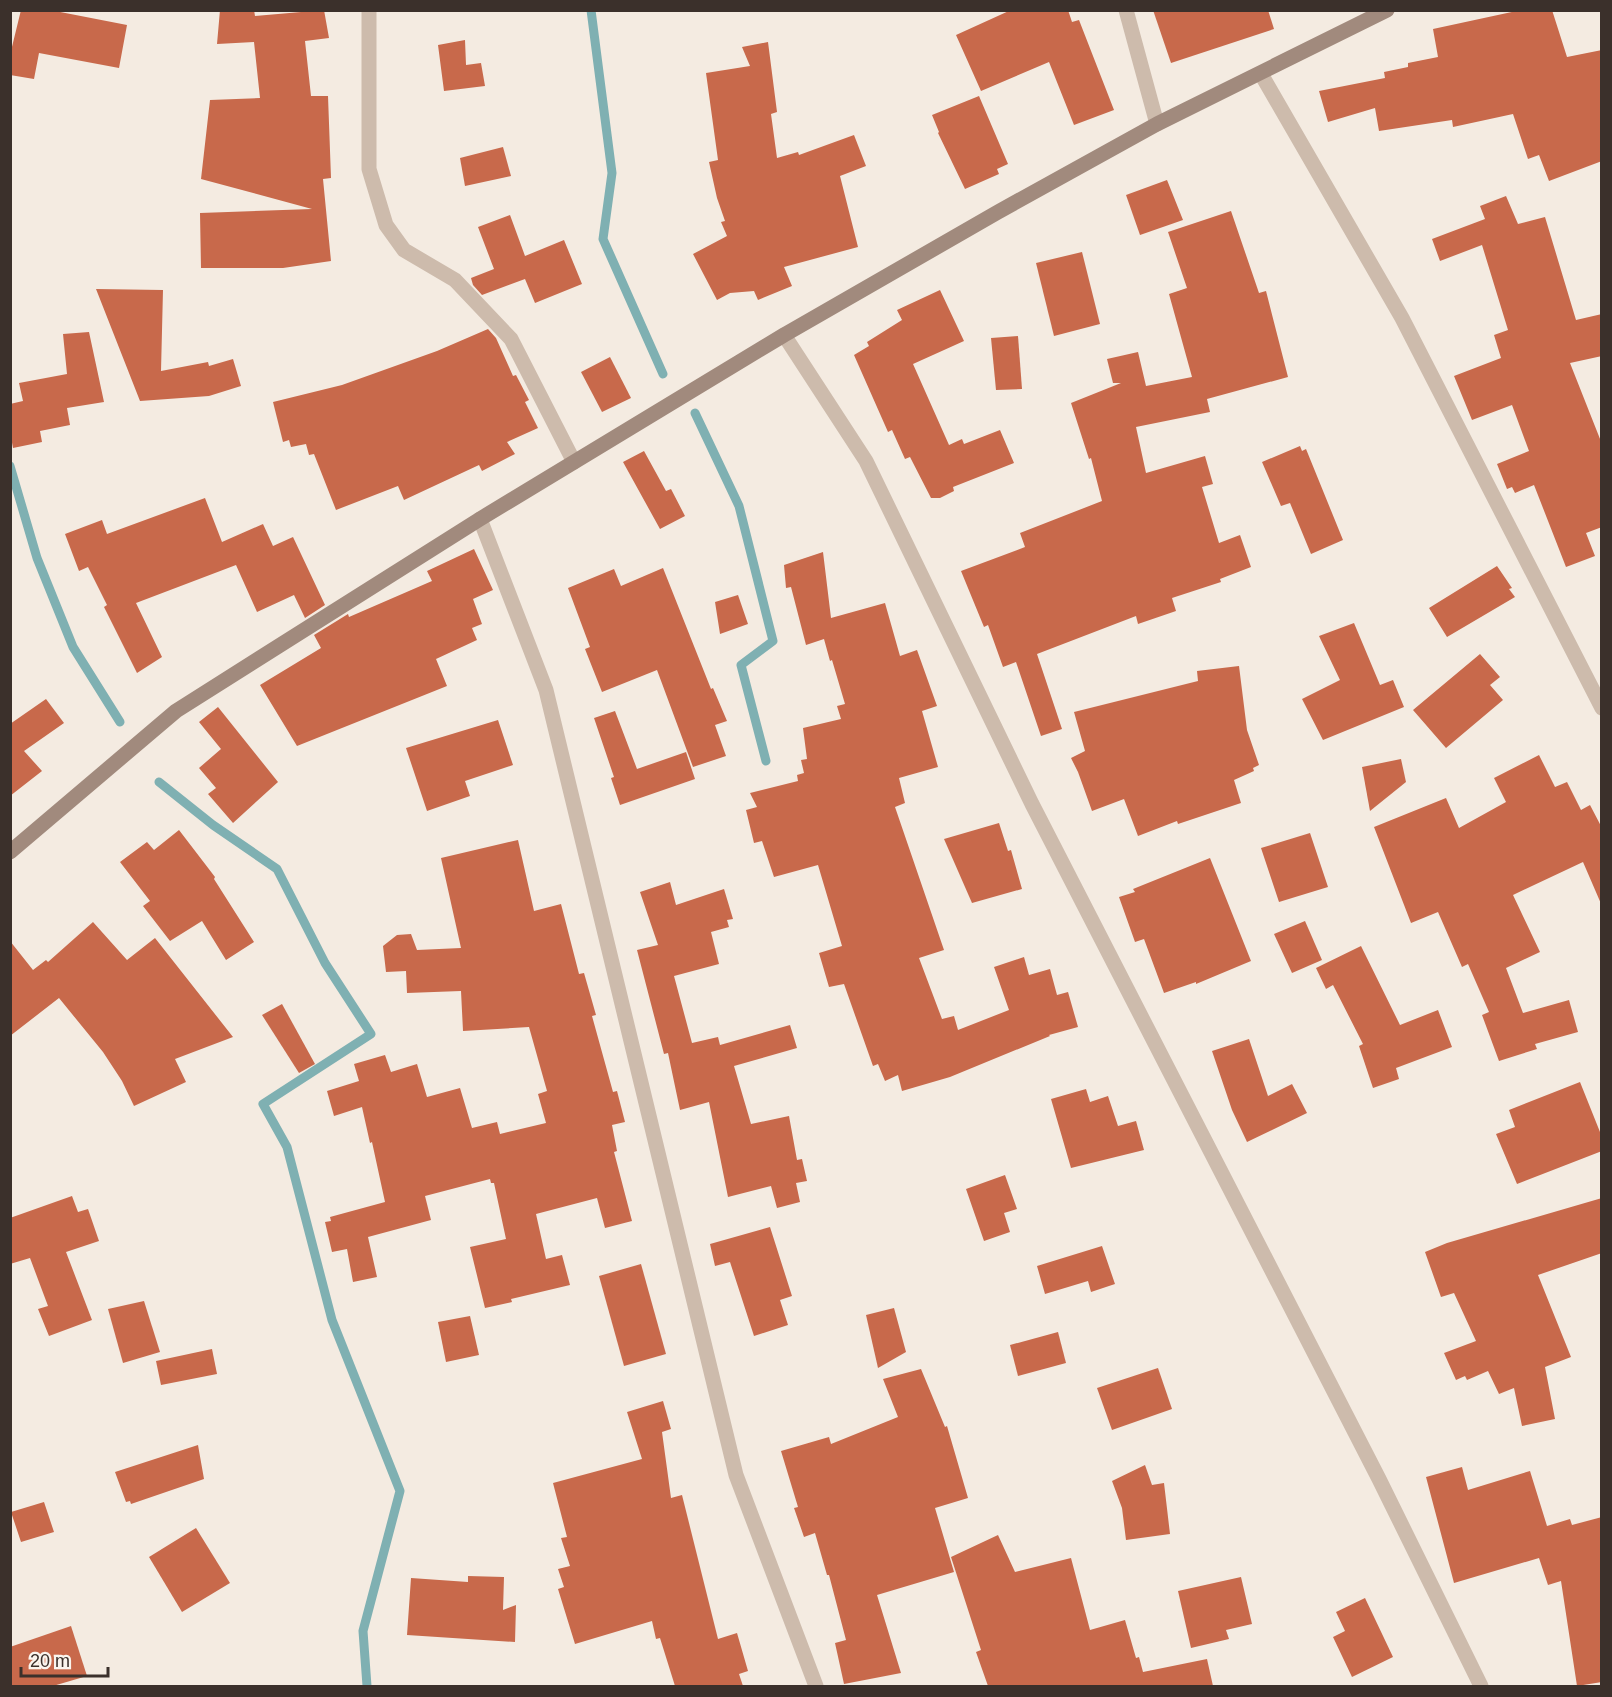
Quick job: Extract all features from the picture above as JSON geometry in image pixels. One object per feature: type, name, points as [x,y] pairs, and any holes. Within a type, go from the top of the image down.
[{"type":"street","points":[[369,10],[369,169],[386,225],[404,250],[455,280],[511,339],[574,462]]},
{"type":"street","points":[[1126,10],[1157,123]]},
{"type":"street","points":[[10,852],[176,711],[480,519],[784,335],[1157,123],[1261,74],[1387,10]]},
{"type":"street","points":[[1261,74],[1402,318],[1602,708]]},
{"type":"street","points":[[784,335],[866,461],[1032,804],[1379,1479],[1480,1686]]},
{"type":"street","points":[[480,519],[546,690],[736,1475],[816,1686]]},
{"type":"building","points":[[21,10],[50,10],[127,25],[119,68],[39,53],[34,79],[10,75],[10,55]]},
{"type":"building","points":[[220,10],[254,10],[255,16],[324,10],[329,38],[305,41],[311,96],[328,96],[331,178],[323,179],[331,261],[283,268],[201,268],[200,213],[312,209],[201,179],[210,100],[260,98],[254,42],[217,44]]},
{"type":"building","points":[[1011,10],[1068,10],[1072,22],[1079,20],[1114,110],[1074,125],[1049,62],[981,91],[956,35]]},
{"type":"building","points":[[1153,10],[1268,10],[1274,29],[1171,63]]},
{"type":"building","points":[[1521,10],[1552,10],[1567,57],[1602,50],[1602,161],[1549,181],[1539,155],[1528,159],[1513,114],[1453,127],[1452,120],[1379,131],[1375,108],[1328,122],[1319,91],[1385,78],[1384,72],[1408,67],[1408,63],[1438,57],[1433,29]]},
{"type":"building","points":[[465,40],[466,65],[481,63],[485,86],[444,91],[438,45]]},
{"type":"building","points":[[768,42],[777,112],[771,114],[777,158],[798,152],[799,155],[854,135],[866,166],[840,176],[858,247],[784,267],[792,286],[758,300],[754,291],[730,293],[717,300],[693,254],[727,236],[721,222],[725,221],[709,162],[718,160],[706,73],[750,66],[742,47]]},
{"type":"building","points":[[979,96],[1008,164],[997,169],[999,174],[965,189],[938,133],[932,115]]},
{"type":"building","points":[[503,147],[511,176],[465,186],[460,158]]},
{"type":"building","points":[[1167,180],[1183,220],[1140,235],[1126,195]]},
{"type":"building","points":[[1506,196],[1518,224],[1545,217],[1576,320],[1602,314],[1602,356],[1570,363],[1602,444],[1602,527],[1586,533],[1595,556],[1566,567],[1534,485],[1515,493],[1512,487],[1507,489],[1497,464],[1529,451],[1512,405],[1472,420],[1454,376],[1501,358],[1494,335],[1508,330],[1482,245],[1440,261],[1432,239],[1485,219],[1480,206]]},
{"type":"building","points":[[1231,211],[1259,293],[1266,291],[1288,377],[1207,399],[1210,412],[1136,427],[1146,473],[1205,456],[1213,484],[1202,487],[1219,543],[1240,535],[1251,567],[1220,579],[1221,582],[1172,598],[1176,611],[1138,624],[1136,616],[1037,654],[1062,729],[1041,736],[1016,662],[1003,667],[988,625],[984,627],[961,571],[1025,547],[1020,533],[1102,501],[1091,458],[1089,459],[1071,403],[1121,383],[1113,383],[1107,359],[1138,352],[1146,386],[1192,377],[1169,294],[1187,288],[1168,232]]},
{"type":"building","points":[[510,215],[525,256],[564,240],[582,284],[535,303],[525,279],[482,295],[473,285],[471,278],[494,269],[478,227]]},
{"type":"building","points":[[1082,252],[1100,324],[1054,336],[1036,263]]},
{"type":"building","points":[[96,289],[163,290],[161,371],[208,362],[209,366],[233,359],[241,386],[209,396],[140,401]]},
{"type":"building","points":[[940,290],[964,341],[913,364],[949,445],[962,439],[964,444],[1000,430],[1014,463],[953,487],[954,491],[940,498],[931,498],[910,457],[905,459],[892,430],[888,432],[854,355],[869,346],[867,342],[902,320],[897,310]]},
{"type":"building","points":[[488,329],[496,338],[513,376],[516,375],[529,400],[525,402],[538,428],[507,442],[515,454],[482,471],[479,465],[404,500],[398,486],[336,510],[314,454],[309,455],[306,444],[291,447],[289,440],[283,442],[273,402],[342,385],[437,351]]},
{"type":"building","points":[[89,332],[104,402],[67,408],[70,425],[40,431],[42,442],[13,448],[10,432],[10,404],[23,401],[19,383],[67,374],[63,334]]},
{"type":"building","points":[[1018,336],[1022,389],[996,390],[991,338]]},
{"type":"building","points":[[610,357],[631,398],[602,412],[581,372]]},
{"type":"building","points":[[1300,446],[1302,451],[1306,449],[1343,540],[1311,554],[1290,503],[1281,506],[1262,462]]},
{"type":"building","points":[[644,451],[666,491],[671,489],[685,516],[660,529],[623,462]]},
{"type":"building","points":[[205,498],[222,542],[263,524],[273,546],[293,537],[325,605],[305,618],[294,595],[257,612],[236,565],[136,603],[162,657],[137,673],[104,607],[107,605],[88,567],[79,571],[65,534],[102,520],[107,534]]},
{"type":"building","points":[[474,549],[493,590],[473,599],[482,624],[472,628],[477,640],[436,659],[447,686],[297,746],[260,685],[321,648],[314,635],[348,614],[349,617],[432,581],[427,571]]},
{"type":"building","points":[[823,552],[831,618],[885,603],[900,656],[917,650],[937,706],[922,711],[938,767],[899,778],[905,803],[895,807],[944,950],[919,958],[942,1019],[954,1016],[958,1030],[1009,1010],[994,967],[1024,957],[1029,975],[1050,969],[1057,995],[1068,992],[1078,1027],[1049,1035],[950,1077],[902,1091],[898,1075],[885,1081],[878,1064],[873,1066],[844,984],[829,987],[819,953],[842,946],[818,865],[774,877],[762,841],[754,843],[746,810],[757,807],[750,793],[798,781],[797,775],[804,773],[801,760],[807,759],[803,728],[841,719],[837,706],[845,704],[824,639],[806,645],[791,587],[786,588],[784,565]]},
{"type":"building","points":[[1497,566],[1512,588],[1509,589],[1515,597],[1447,637],[1429,608]]},
{"type":"building","points":[[663,568],[711,689],[713,688],[727,721],[715,725],[726,756],[693,767],[657,670],[602,692],[585,649],[590,647],[568,588],[614,569],[621,586]]},
{"type":"building","points":[[738,595],[748,624],[720,634],[715,602]]},
{"type":"building","points":[[1354,623],[1380,685],[1393,680],[1404,707],[1323,740],[1302,699],[1340,680],[1319,636]]},
{"type":"building","points":[[1480,654],[1500,677],[1490,685],[1503,700],[1446,748],[1413,710]]},
{"type":"building","points":[[1239,666],[1247,730],[1259,765],[1253,768],[1254,771],[1234,780],[1241,803],[1178,824],[1177,821],[1138,836],[1124,799],[1092,811],[1071,758],[1085,751],[1074,712],[1198,681],[1197,671]]},
{"type":"building","points":[[46,699],[64,723],[24,751],[42,771],[10,796],[10,724]]},
{"type":"building","points":[[218,707],[278,782],[233,823],[208,794],[216,788],[199,768],[221,749],[199,722]]},
{"type":"building","points":[[615,711],[637,769],[686,752],[695,779],[620,805],[611,778],[614,777],[594,718]]},
{"type":"building","points":[[498,720],[513,765],[465,781],[470,796],[427,811],[406,748]]},
{"type":"building","points":[[1539,755],[1555,787],[1567,782],[1581,810],[1590,805],[1602,828],[1602,906],[1583,862],[1513,895],[1540,952],[1506,968],[1523,1013],[1569,1000],[1578,1032],[1535,1044],[1537,1049],[1499,1061],[1482,1015],[1489,1012],[1468,964],[1462,967],[1438,912],[1411,923],[1374,827],[1446,798],[1459,828],[1506,802],[1494,778]]},
{"type":"building","points":[[1401,759],[1406,782],[1370,811],[1362,767]]},
{"type":"building","points":[[999,823],[1008,851],[1011,850],[1022,889],[972,903],[944,839]]},
{"type":"building","points":[[179,830],[215,877],[214,879],[254,942],[226,960],[202,921],[170,941],[143,906],[150,901],[120,862],[147,842],[154,850]]},
{"type":"building","points":[[1310,833],[1328,887],[1279,902],[1261,848]]},
{"type":"building","points":[[518,840],[534,911],[561,904],[579,974],[584,973],[596,1015],[592,1016],[613,1092],[617,1091],[625,1122],[612,1125],[617,1151],[614,1152],[632,1221],[605,1228],[597,1198],[536,1214],[546,1259],[562,1255],[570,1285],[511,1299],[512,1302],[485,1308],[470,1247],[506,1239],[494,1183],[491,1183],[490,1179],[425,1196],[431,1220],[368,1237],[377,1277],[353,1282],[347,1249],[332,1252],[325,1222],[331,1221],[330,1217],[385,1202],[362,1107],[334,1116],[327,1091],[359,1081],[354,1064],[385,1055],[391,1072],[417,1064],[427,1097],[460,1088],[472,1128],[497,1122],[500,1134],[546,1123],[538,1094],[547,1091],[529,1027],[463,1031],[461,991],[407,993],[406,971],[386,972],[383,946],[397,935],[411,934],[417,950],[461,948],[441,858]]},
{"type":"building","points":[[1210,858],[1251,961],[1196,984],[1196,982],[1164,993],[1144,939],[1135,942],[1119,897],[1135,892],[1133,889]]},
{"type":"building","points":[[670,882],[676,905],[724,889],[733,919],[727,920],[729,927],[711,932],[719,964],[674,976],[692,1043],[718,1037],[720,1045],[790,1025],[797,1048],[734,1066],[751,1124],[789,1116],[797,1160],[802,1159],[807,1181],[796,1183],[800,1202],[777,1208],[771,1186],[728,1197],[709,1102],[680,1110],[668,1053],[664,1054],[637,950],[658,945],[640,892]]},
{"type":"building","points":[[1305,921],[1322,960],[1292,973],[1274,934]]},
{"type":"building","points":[[93,922],[127,960],[155,938],[233,1037],[175,1059],[186,1082],[134,1106],[122,1081],[103,1052],[59,998],[10,1036],[10,941],[33,970],[46,960],[48,962]]},
{"type":"building","points":[[1361,946],[1400,1025],[1438,1010],[1452,1047],[1396,1068],[1399,1079],[1373,1088],[1359,1046],[1363,1044],[1333,985],[1326,989],[1316,968]]},
{"type":"building","points":[[282,1004],[315,1064],[299,1073],[262,1015]]},
{"type":"building","points":[[1249,1039],[1268,1096],[1292,1084],[1307,1113],[1247,1142],[1232,1110],[1212,1051]]},
{"type":"building","points":[[1580,1082],[1602,1137],[1602,1151],[1517,1184],[1496,1134],[1515,1127],[1509,1110]]},
{"type":"building","points":[[1086,1089],[1090,1102],[1108,1096],[1118,1126],[1136,1121],[1144,1150],[1071,1168],[1051,1099]]},
{"type":"building","points":[[1005,1175],[1017,1209],[1004,1213],[1010,1232],[984,1241],[966,1189]]},
{"type":"building","points":[[72,1196],[78,1212],[88,1209],[99,1241],[66,1252],[92,1320],[49,1336],[38,1309],[48,1306],[30,1258],[10,1264],[10,1218]]},
{"type":"building","points":[[1602,1198],[1602,1253],[1538,1275],[1571,1357],[1545,1367],[1555,1419],[1522,1426],[1514,1388],[1499,1394],[1488,1371],[1467,1380],[1465,1376],[1456,1380],[1444,1353],[1476,1341],[1454,1293],[1441,1297],[1425,1252],[1447,1243]]},
{"type":"building","points":[[770,1227],[792,1296],[780,1300],[788,1325],[754,1336],[730,1262],[715,1266],[710,1244]]},
{"type":"building","points":[[1102,1246],[1115,1284],[1091,1292],[1088,1281],[1045,1294],[1037,1266]]},
{"type":"building","points":[[641,1264],[666,1354],[624,1366],[599,1276]]},
{"type":"building","points":[[144,1301],[160,1352],[123,1363],[108,1309]]},
{"type":"building","points":[[894,1308],[906,1352],[878,1368],[866,1315]]},
{"type":"building","points":[[470,1316],[479,1355],[446,1362],[438,1322]]},
{"type":"building","points":[[1058,1332],[1066,1363],[1018,1376],[1010,1345]]},
{"type":"building","points":[[212,1349],[217,1374],[161,1385],[156,1361]]},
{"type":"building","points":[[1158,1368],[1172,1409],[1112,1430],[1097,1388]]},
{"type":"building","points":[[921,1369],[945,1427],[947,1426],[968,1498],[935,1508],[954,1572],[877,1595],[901,1673],[844,1684],[835,1643],[846,1640],[829,1575],[827,1575],[815,1533],[804,1537],[794,1508],[798,1507],[781,1451],[829,1437],[831,1444],[898,1417],[883,1379]]},
{"type":"building","points":[[663,1401],[671,1429],[662,1432],[671,1498],[682,1495],[718,1639],[737,1633],[748,1671],[739,1674],[743,1686],[675,1686],[660,1638],[656,1639],[652,1621],[575,1644],[558,1589],[564,1587],[558,1569],[570,1566],[561,1538],[567,1537],[553,1483],[642,1459],[627,1412]]},
{"type":"building","points":[[198,1445],[204,1479],[131,1504],[130,1501],[126,1502],[115,1472]]},
{"type":"building","points":[[1145,1465],[1152,1485],[1164,1483],[1170,1534],[1126,1540],[1122,1508],[1112,1481]]},
{"type":"building","points":[[1462,1467],[1468,1490],[1530,1471],[1547,1526],[1570,1519],[1572,1525],[1602,1517],[1602,1682],[1577,1686],[1561,1581],[1548,1585],[1539,1558],[1454,1583],[1426,1477]]},
{"type":"building","points":[[44,1502],[54,1532],[21,1542],[11,1512]]},
{"type":"building","points":[[196,1528],[230,1583],[182,1612],[149,1557]]},
{"type":"building","points":[[998,1535],[1015,1572],[1071,1558],[1090,1630],[1125,1620],[1136,1658],[1139,1657],[1143,1672],[1207,1659],[1213,1686],[988,1686],[976,1652],[981,1650],[951,1557]]},
{"type":"building","points":[[468,1576],[504,1577],[503,1610],[516,1605],[515,1642],[407,1635],[411,1578],[468,1582]]},
{"type":"building","points":[[1241,1577],[1252,1624],[1226,1630],[1229,1639],[1191,1648],[1178,1591]]},
{"type":"building","points":[[1365,1598],[1393,1657],[1352,1677],[1333,1637],[1345,1631],[1336,1612]]},
{"type":"building","points":[[71,1626],[87,1676],[53,1686],[10,1686],[10,1647]]},
{"type":"waterway","points":[[591,10],[612,173],[603,239],[663,374]]},
{"type":"waterway","points":[[695,413],[739,506],[773,641],[741,665],[766,761]]},
{"type":"waterway","points":[[10,466],[37,558],[73,647],[120,722]]},
{"type":"waterway","points":[[159,782],[213,825],[277,869],[325,963],[371,1034],[263,1104],[287,1147],[332,1320],[400,1491],[363,1631],[367,1686]]}]
